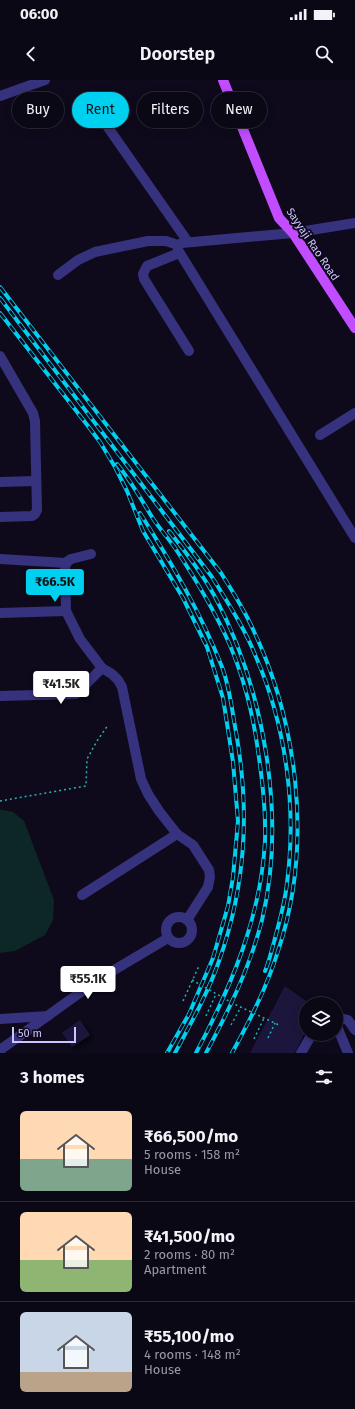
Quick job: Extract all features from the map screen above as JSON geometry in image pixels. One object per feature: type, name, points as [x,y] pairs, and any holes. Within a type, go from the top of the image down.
[{"type":"main road","name":"Sayyaji Rao Road","points":[[223,80],[279,218],[293,233],[355,328]]},
{"type":"street","points":[[0,96],[45,80]]},
{"type":"street","points":[[107,128],[182,247],[355,538]]},
{"type":"street","points":[[189,351],[144,278],[143,274],[147,266],[182,247],[293,233],[355,223]]},
{"type":"street","points":[[58,275],[78,260],[95,252],[148,241],[166,241],[182,247]]},
{"type":"street","points":[[0,356],[33,412],[36,421],[37,510],[32,516],[0,517]]},
{"type":"street","points":[[320,435],[355,413]]},
{"type":"street","points":[[0,482],[36,481]]},
{"type":"street","points":[[0,559],[66,563],[71,559],[91,554]]},
{"type":"street","points":[[66,563],[66,612],[80,639],[102,668],[112,674],[122,687],[141,779],[148,794],[159,811],[177,834],[192,845],[209,870],[210,877],[208,887],[187,920]]},
{"type":"street","points":[[0,614],[66,612]]},
{"type":"street","points":[[0,696],[76,694],[102,668]]},
{"type":"street","points":[[82,895],[177,834]]},
{"type":"street","points":[[176,917],[187,920],[192,928],[188,940],[180,943],[171,941],[168,938],[166,930],[169,922],[176,917]]},
{"type":"street","points":[[0,1050],[99,979],[168,938]]},
{"type":"street","points":[[0,1019],[48,1016]]},
{"type":"street","points":[[343,1019],[348,1020],[355,1030]]},
{"type":"street","points":[[301,1053],[308,1041]]},
{"type":"street","points":[[343,1041],[348,1053]]},
{"type":"path","points":[[0,801],[86,786],[87,759],[97,741],[108,726]]},
{"type":"path","points":[[183,1001],[199,966]]},
{"type":"path","points":[[192,980],[241,1007],[279,1025]]},
{"type":"path","points":[[206,1016],[216,994]]},
{"type":"path","points":[[231,1025],[241,1007]]},
{"type":"path","points":[[254,1039],[264,1018]]},
{"type":"path","points":[[268,1038],[275,1024]]},
{"type":"green space","points":[[0,810],[13,812],[24,821],[54,900],[53,920],[45,935],[15,951],[0,953]]},
{"type":"building","points":[[285,986],[300,997],[299,997],[299,1041],[301,1041],[295,1053],[250,1053]]},
{"type":"building","points":[[80,1020],[90,1035],[72,1047],[62,1033]]},
{"type":"railway","points":[[0,287],[221,573],[247,617],[264,656],[278,696],[289,738],[295,781],[297,825],[296,868],[289,910],[274,964],[258,1003],[232,1053]]},
{"type":"railway","points":[[0,298],[212,577],[230,606],[256,657],[275,711],[282,739],[291,826],[290,855],[285,898],[269,961],[265,971]]},
{"type":"railway","points":[[0,313],[100,442],[115,467],[127,491],[143,531],[183,598],[207,647],[223,698],[233,762],[238,821],[233,877],[228,906],[213,958],[189,1014],[167,1053]]},
{"type":"railway","points":[[117,464],[172,544],[204,594],[229,643],[240,671],[248,699],[263,789],[265,841],[262,869],[251,924],[221,1003],[196,1053]]},
{"type":"railway","points":[[140,513],[185,588],[205,627],[222,667],[232,708],[243,790],[243,848],[240,876],[228,933],[210,985],[175,1053]]},
{"type":"railway","points":[[169,531],[209,586],[231,631],[246,671],[258,712],[266,754],[271,796],[272,839],[269,880],[262,920],[251,955],[238,988],[206,1053]]}]
